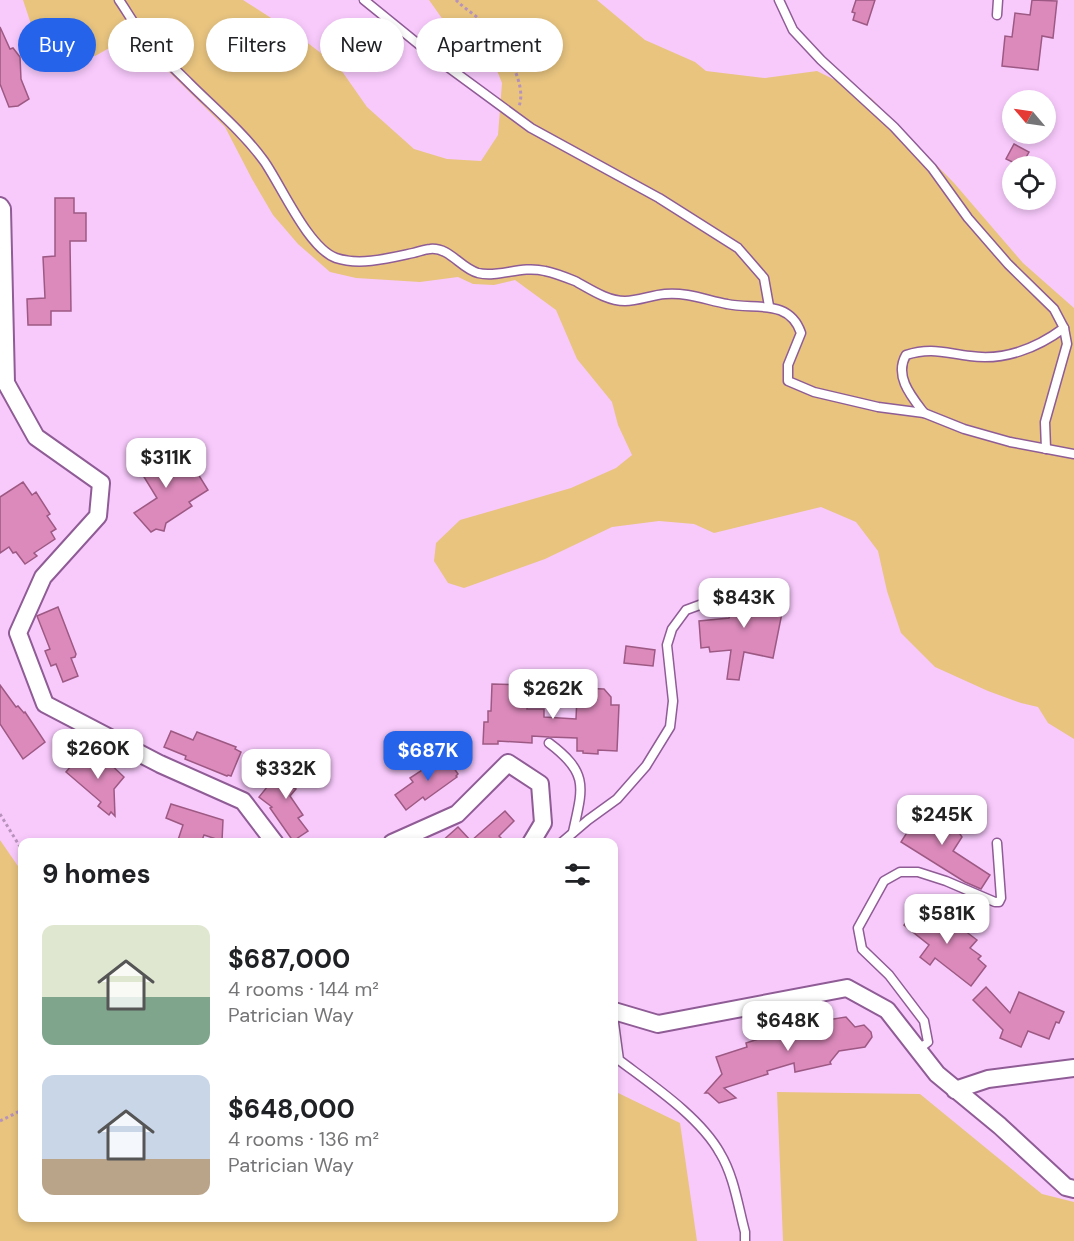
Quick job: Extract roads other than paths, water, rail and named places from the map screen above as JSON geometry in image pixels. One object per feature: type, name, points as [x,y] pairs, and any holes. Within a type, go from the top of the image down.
[{"type":"street","points":[[0,206],[2,209],[6,383],[36,437],[101,483],[98,516],[44,577],[18,633],[45,704],[160,764],[243,801],[271,838]]},
{"type":"street","points":[[403,838],[457,814],[508,764],[540,784],[543,823],[534,838]]},
{"type":"street","points":[[618,1012],[658,1024],[847,988],[887,1010],[937,1074],[1000,1126],[1066,1187],[1074,1189]]},
{"type":"street","points":[[956,1090],[988,1079],[1074,1068]]},
{"type":"lane","points":[[119,0],[139,30],[259,155],[298,219],[320,246],[335,258],[384,259],[431,249],[442,251],[466,268],[480,273],[523,268],[543,270],[565,277],[613,300],[626,301],[686,293],[731,305],[769,306],[785,313],[797,322],[801,333],[788,365],[788,381],[801,388],[867,404],[924,412],[964,429],[1010,442],[1074,454]]},
{"type":"lane","points":[[364,0],[433,56],[531,128],[659,198],[738,248],[764,278],[769,306]]},
{"type":"lane","points":[[779,0],[793,30],[821,60],[894,127],[932,168],[1008,264],[1054,309],[1065,328],[1067,344],[1045,422],[1047,448]]},
{"type":"lane","points":[[998,0],[998,15]]},
{"type":"lane","points":[[924,412],[910,395],[902,376],[901,364],[906,355],[919,351],[940,350],[994,358],[1023,351],[1050,339],[1065,328]]},
{"type":"lane","points":[[566,838],[617,799],[646,766],[670,726],[673,701],[667,645],[672,629],[686,610],[705,603]]},
{"type":"lane","points":[[549,743],[567,757],[576,768],[580,780],[580,800],[573,832]]},
{"type":"lane","points":[[918,1050],[928,1042],[924,1021],[889,975],[862,949],[858,928],[884,881],[900,872],[918,872],[999,902],[1001,898],[997,843]]},
{"type":"lane","points":[[618,1053],[619,1060],[702,1127],[721,1153],[732,1179],[745,1232],[745,1241]]}]
